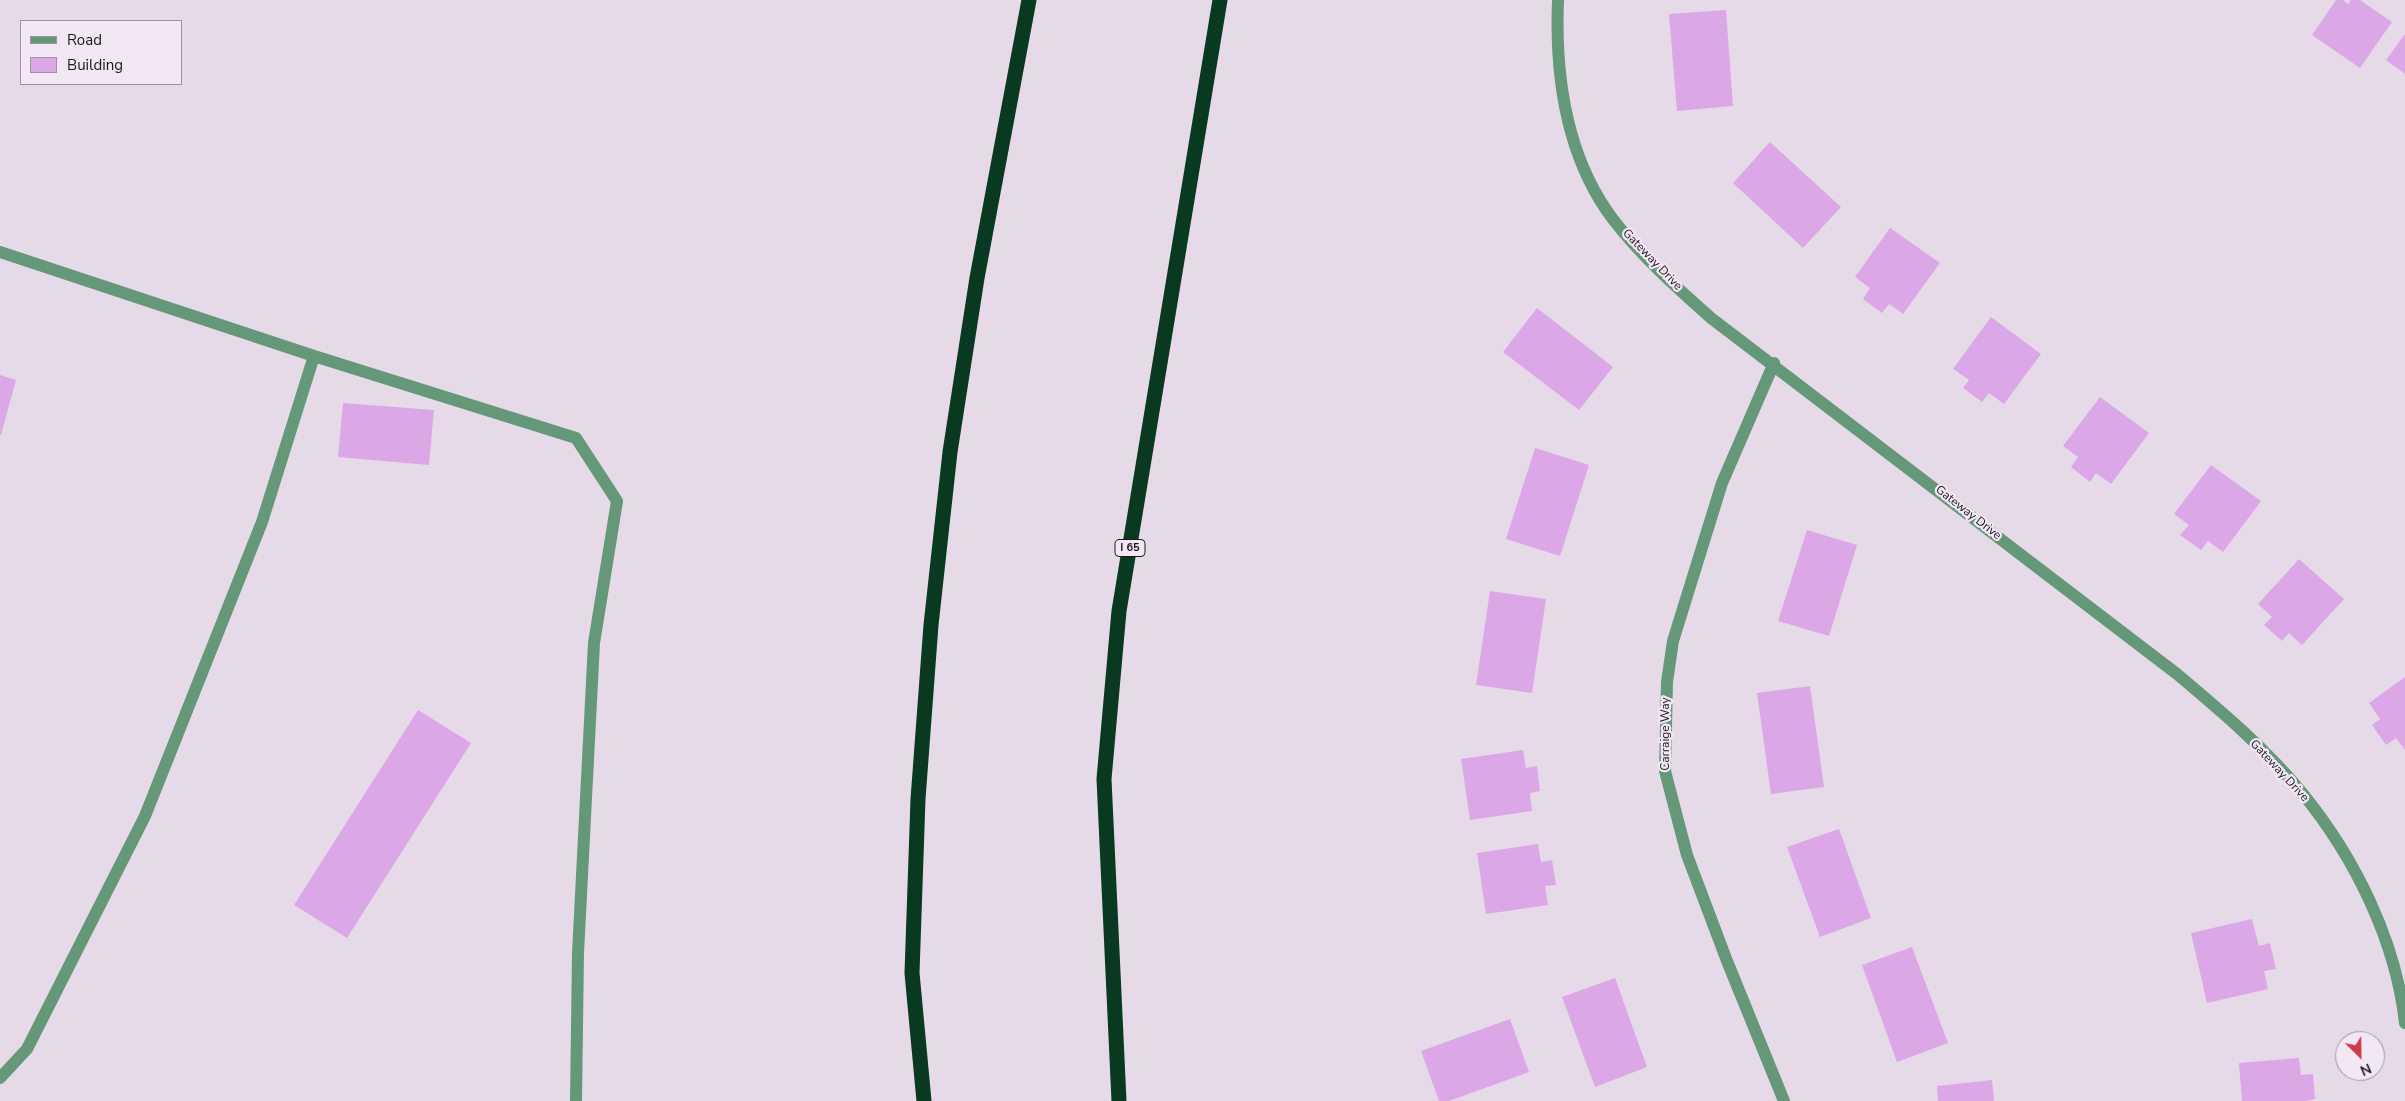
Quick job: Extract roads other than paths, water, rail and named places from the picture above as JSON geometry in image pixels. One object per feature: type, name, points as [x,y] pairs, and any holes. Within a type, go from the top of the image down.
[{"type":"highway","points":[[924,1101],[912,973],[918,799],[931,625],[951,442],[977,278],[1029,0]]},
{"type":"highway","name":"I 65","points":[[1119,1101],[1104,779],[1119,611],[1220,0]]},
{"type":"street","name":"Gateway Drive","points":[[1558,0],[1560,72],[1572,138],[1588,175],[1612,217],[1666,278],[1711,318],[1774,363],[2177,674],[2224,714],[2265,753],[2303,794],[2343,852],[2360,881],[2380,926],[2403,991],[2405,1023]]},
{"type":"street","points":[[0,252],[314,356],[576,438],[617,501],[594,643],[578,953],[576,1101]]},
{"type":"street","points":[[0,1078],[27,1049],[146,816],[262,522],[314,356]]},
{"type":"street","name":"Carraige Way","points":[[1774,363],[1722,483],[1673,641],[1667,682],[1665,771],[1686,855],[1784,1101]]}]
